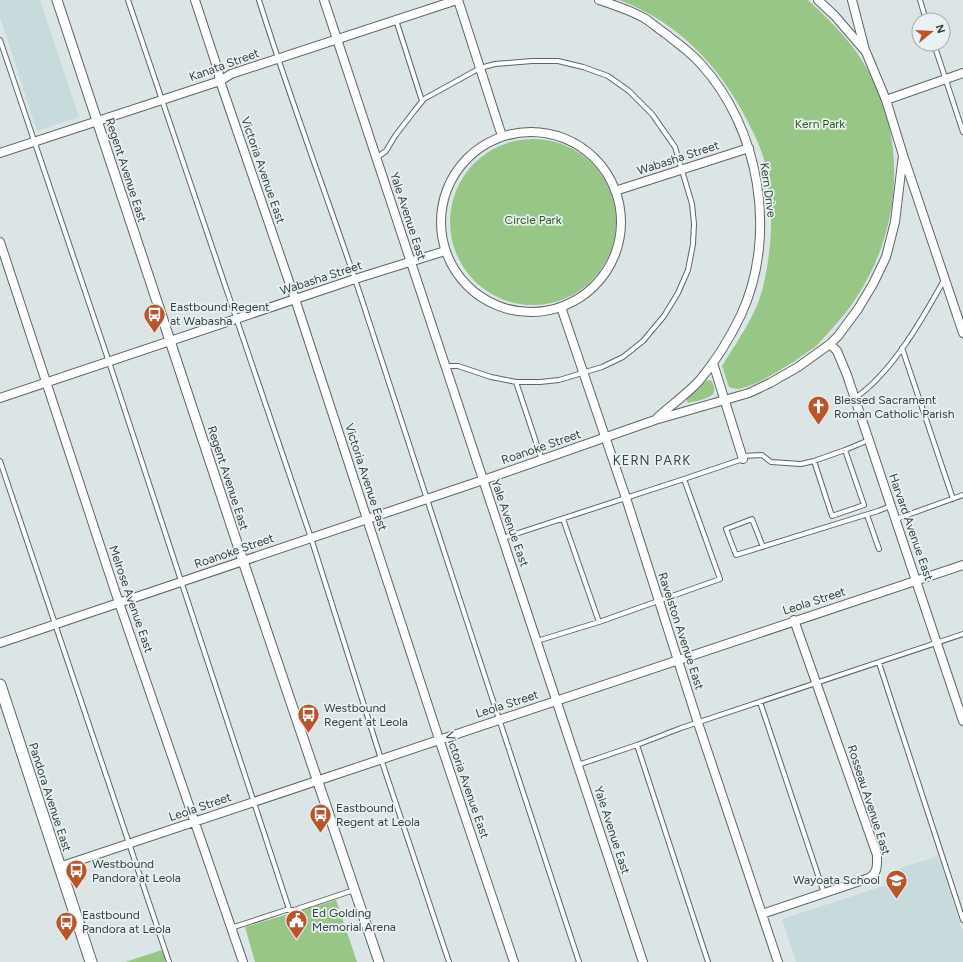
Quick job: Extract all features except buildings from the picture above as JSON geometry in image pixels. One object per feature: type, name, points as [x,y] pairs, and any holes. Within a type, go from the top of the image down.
[{"type":"main road","name":"Pandora Avenue East","points":[[0,685],[91,962]]},
{"type":"street","name":"Regent Avenue East","points":[[57,0],[378,962]]},
{"type":"street","name":"Victoria Avenue East","points":[[195,0],[218,70],[220,81],[295,299],[439,739],[514,962]]},
{"type":"street","name":"Yale Avenue East","points":[[324,0],[643,962]]},
{"type":"street","name":"Kanata Street","points":[[0,153],[220,81],[231,74],[458,0]]},
{"type":"street","points":[[458,0],[502,136]]},
{"type":"street","name":"Kern Drive","points":[[599,0],[644,18],[676,42],[700,63],[720,89],[731,107],[749,148],[759,190],[761,223],[757,259],[751,288],[741,315],[713,363],[698,382],[655,420]]},
{"type":"street","points":[[818,0],[835,16],[866,52]]},
{"type":"street","points":[[852,0],[866,52],[886,100],[963,73]]},
{"type":"street","name":"Roanoke Street","points":[[0,643],[367,520],[655,420],[749,393],[798,367],[830,344],[838,336],[874,284],[886,257],[895,222],[903,155],[886,100]]},
{"type":"street","points":[[534,132],[551,134],[570,141],[587,152],[599,163],[608,176],[615,191],[621,221],[618,243],[614,257],[603,277],[593,288],[575,301],[561,307],[546,311],[522,312],[506,309],[492,304],[471,290],[460,279],[445,251],[441,233],[441,216],[444,198],[450,182],[460,167],[472,154],[486,144],[502,136],[534,132]]},
{"type":"street","name":"Wabasha Street","points":[[615,191],[749,148]]},
{"type":"street","points":[[903,155],[963,333]]},
{"type":"street","name":"Melrose Avenue East","points":[[0,242],[119,603],[243,962]]},
{"type":"street","name":"Wabasha Street","points":[[0,398],[355,279],[445,251]]},
{"type":"street","name":"Ravelston Avenue East","points":[[561,307],[626,498],[698,723],[778,962]]},
{"type":"street","name":"Harvard Avenue East","points":[[830,344],[837,351],[855,398],[963,721]]},
{"type":"street","points":[[713,363],[742,458]]},
{"type":"street","name":"Leola Street","points":[[59,867],[794,620],[963,565]]},
{"type":"street","name":"Rosseau Avenue East","points":[[762,914],[873,875],[877,870],[877,855],[794,620]]},
{"type":"lane","points":[[128,0],[311,538],[381,759],[449,962]]},
{"type":"lane","points":[[259,0],[277,59],[355,279],[428,499],[498,719],[579,962]]},
{"type":"lane","points":[[920,0],[924,12]]},
{"type":"lane","points":[[396,20],[422,102]]},
{"type":"lane","points":[[0,40],[109,362],[290,909]]},
{"type":"lane","points":[[937,52],[963,132]]},
{"type":"lane","points":[[376,158],[386,151],[395,136],[422,102],[480,68],[495,64],[558,61],[583,67],[608,76],[629,91],[652,114],[675,147],[692,204],[694,224],[693,244],[688,270],[678,293],[664,316],[642,341],[623,356],[602,367],[553,380],[516,382],[491,377],[458,366],[446,366]]},
{"type":"lane","points":[[855,398],[876,380],[902,348],[918,325],[945,279]]},
{"type":"lane","points":[[902,348],[953,499]]},
{"type":"lane","points":[[516,382],[542,460]]},
{"type":"lane","points":[[502,538],[684,479],[742,458],[762,455],[771,462],[801,464],[814,461],[869,440]]},
{"type":"lane","points":[[814,461],[832,516],[838,514],[864,504],[845,450]]},
{"type":"lane","points":[[0,461],[169,962]]},
{"type":"lane","points":[[536,642],[720,579],[684,479]]},
{"type":"lane","points":[[896,519],[963,496]]},
{"type":"lane","points":[[762,547],[752,519],[726,529],[736,555],[867,515],[892,506]]},
{"type":"lane","points":[[867,515],[879,549]]},
{"type":"lane","points":[[563,519],[598,622]]},
{"type":"lane","points":[[578,765],[963,634]]},
{"type":"lane","points":[[879,663],[963,920]]},
{"type":"lane","points":[[760,702],[824,893]]},
{"type":"lane","points":[[636,745],[708,962]]},
{"type":"lane","points":[[231,928],[290,909],[294,910],[354,890]]},
{"type":"shaded area","points":[[0,0],[40,0],[79,117],[37,131],[0,17]]},
{"type":"shaded area","name":"Wayoata School","points":[[938,856],[963,933],[963,962],[796,962],[782,919],[899,881],[895,870]]},
{"type":"green space","name":"Kern Park","points":[[619,0],[808,0],[834,25],[857,53],[870,74],[884,107],[892,141],[894,175],[891,209],[883,243],[870,275],[852,305],[815,347],[775,373],[745,387],[735,389],[729,387],[722,366],[745,330],[755,310],[762,291],[766,273],[770,242],[771,210],[766,169],[762,153],[758,142],[736,100],[710,64],[678,33],[660,20]]},
{"type":"green space","name":"Circle Park","points":[[525,139],[541,139],[565,145],[592,163],[610,190],[615,206],[615,238],[610,254],[592,281],[579,291],[557,302],[541,305],[525,305],[501,299],[480,286],[469,275],[456,254],[453,246],[450,230],[450,214],[456,190],[469,169],[480,158],[501,145],[509,142]]},
{"type":"green space","points":[[706,381],[712,381],[714,386],[713,394],[703,399],[688,403],[687,399]]},
{"type":"green space","name":"Ed Golding Memorial Arena","points":[[336,900],[357,962],[255,962],[245,927]]},
{"type":"green space","points":[[162,950],[166,962],[125,962]]},
{"type":"place","name":"Eastbound Regent at Wabasha","points":[[155,334]]},
{"type":"place","name":"Blessed Sacrament Roman Catholic Parish","points":[[818,426]]},
{"type":"place","name":"Westbound Regent at Leola","points":[[309,734]]},
{"type":"place","name":"Eastbound Regent at Leola","points":[[321,834]]},
{"type":"place","name":"Westbound Pandora at Leola","points":[[77,890]]},
{"type":"place","name":"Wayoata School","points":[[896,900]]},
{"type":"place","name":"Ed Golding Memorial Arena","points":[[297,940]]},
{"type":"place","name":"Eastbound Pandora at Leola","points":[[67,942]]},
{"type":"district","name":"KERN PARK","points":[[652,460]]}]
